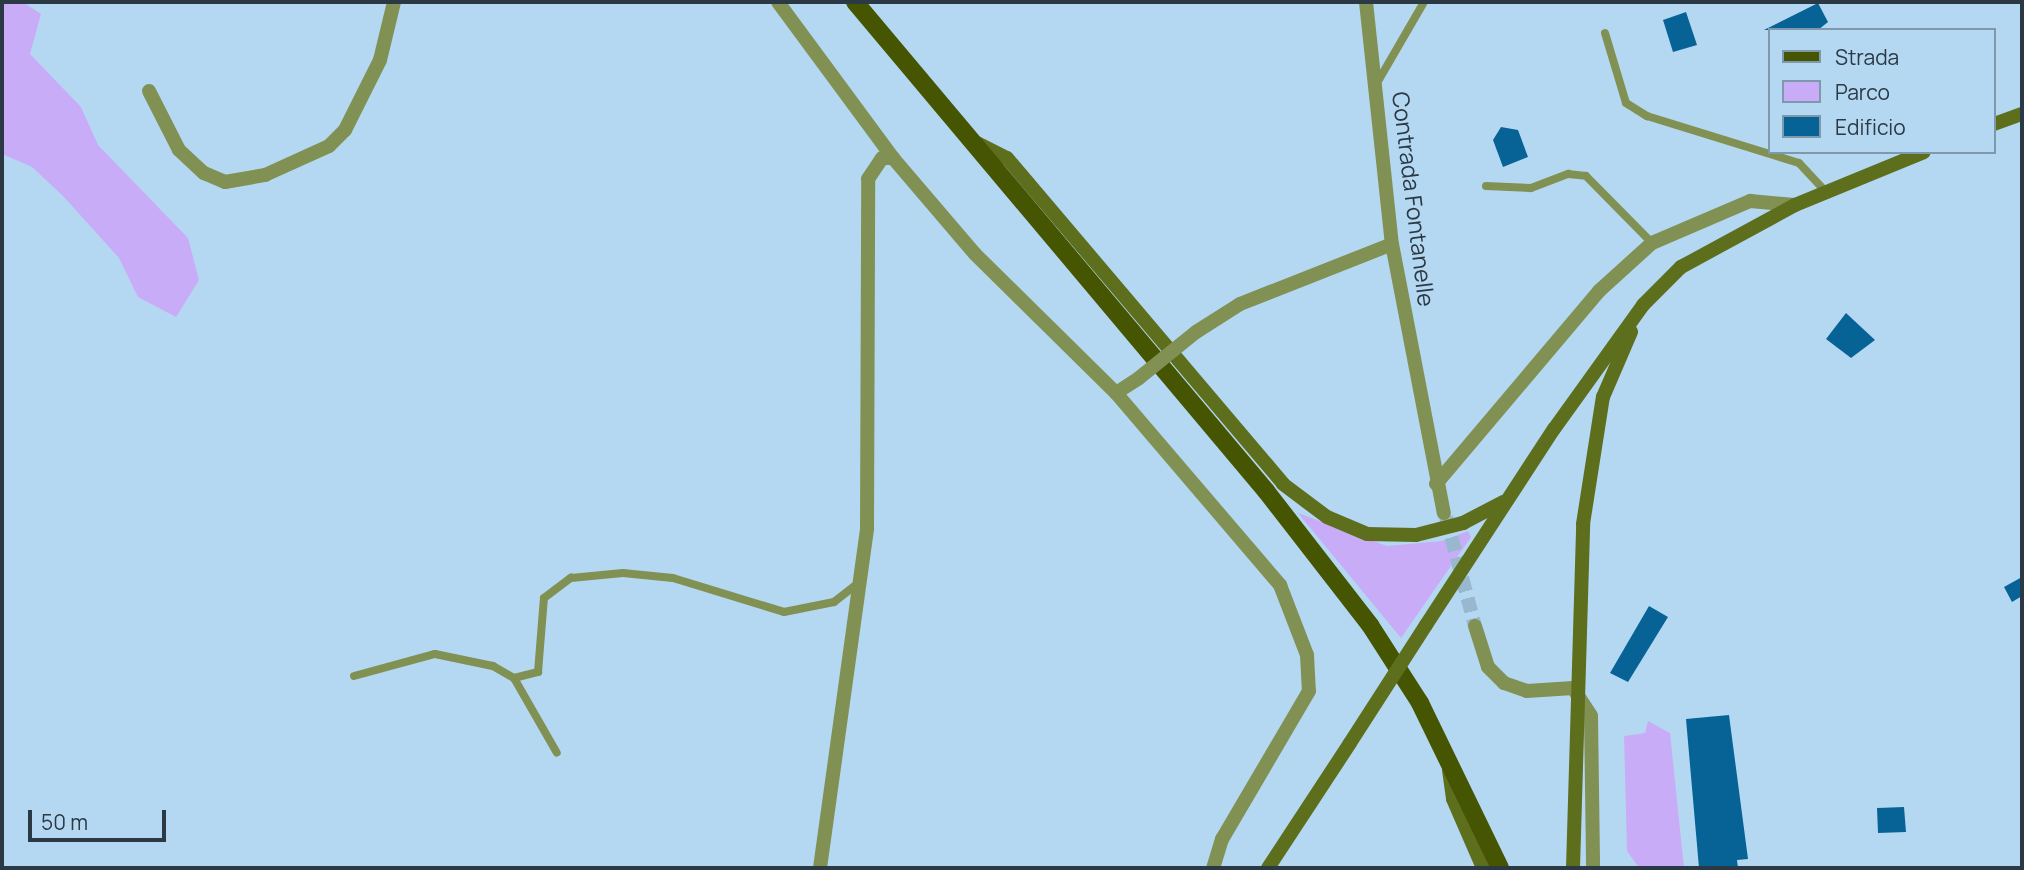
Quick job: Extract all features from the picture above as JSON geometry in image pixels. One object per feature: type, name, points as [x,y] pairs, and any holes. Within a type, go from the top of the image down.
[{"type":"main road","points":[[855,2],[974,142],[1370,625],[1447,754],[1500,868]]},
{"type":"main road","points":[[1996,123],[2018,114]]},
{"type":"main road","points":[[974,142],[1007,158],[1283,484],[1327,517],[1367,534],[1416,535],[1464,523],[1504,501]]},
{"type":"main road","points":[[1268,868],[1504,501],[1643,305],[1681,267],[1795,205],[1919,154]]},
{"type":"main road","points":[[1573,868],[1573,688],[1583,524],[1603,397],[1643,305]]},
{"type":"main road","points":[[1447,754],[1453,799],[1483,868]]},
{"type":"street","points":[[149,91],[179,150],[204,173],[225,182],[265,175],[329,146],[345,130],[380,60],[394,2]]},
{"type":"street","points":[[778,2],[893,158],[975,254],[1115,393],[1280,585],[1307,655],[1305,700],[1245,797],[1213,868]]},
{"type":"street","name":"Contrada Fontanelle","points":[[1366,2],[1377,83],[1392,244],[1436,484],[1444,513]]},
{"type":"street","points":[[820,868],[851,680],[857,584],[867,528],[867,179],[872,164],[893,158]]},
{"type":"street","points":[[1436,484],[1599,291],[1651,243],[1750,201],[1795,205]]},
{"type":"street","points":[[1115,393],[1139,378],[1196,332],[1240,304],[1392,244]]},
{"type":"street","points":[[1475,626],[1488,667],[1504,683],[1527,691],[1573,688],[1591,716],[1593,868]]},
{"type":"lane","points":[[1377,83],[1424,2]]},
{"type":"lane","points":[[1605,33],[1626,103],[1647,116],[1769,154]]},
{"type":"lane","points":[[1770,154],[1799,163],[1826,192]]},
{"type":"lane","points":[[1486,186],[1531,188],[1568,174],[1586,176],[1651,243]]},
{"type":"lane","points":[[514,678],[538,671],[544,598],[571,578],[623,572],[673,579],[784,612],[834,602],[857,584]]},
{"type":"lane","points":[[354,676],[435,654],[493,666],[514,678],[557,753]]},
{"type":"green space","points":[[2,2],[23,2],[41,14],[30,54],[81,107],[98,145],[188,238],[199,280],[176,317],[138,297],[119,258],[63,196],[32,167],[2,154]]},
{"type":"green space","points":[[1298,513],[1387,546],[1442,541],[1468,531],[1471,537],[1401,638]]},
{"type":"green space","points":[[1648,721],[1670,733],[1684,868],[1639,868],[1627,851],[1624,736],[1645,733]]},
{"type":"building","points":[[1818,3],[1828,22],[1820,28],[1764,30]]},
{"type":"building","points":[[1686,12],[1697,45],[1673,52],[1663,20]]},
{"type":"building","points":[[1501,127],[1518,130],[1528,157],[1503,167],[1493,140]]},
{"type":"building","points":[[1846,313],[1875,340],[1851,358],[1826,339]]},
{"type":"building","points":[[2022,577],[2022,596],[2012,602],[2004,587]]},
{"type":"building","points":[[1649,606],[1668,617],[1628,682],[1610,673]]},
{"type":"building","points":[[1729,715],[1748,859],[1737,860],[1738,868],[1699,868],[1686,719]]},
{"type":"building","points":[[1904,807],[1906,832],[1878,833],[1877,808]]},
{"type":"tunnel","points":[[1446,517],[1475,626]]}]
